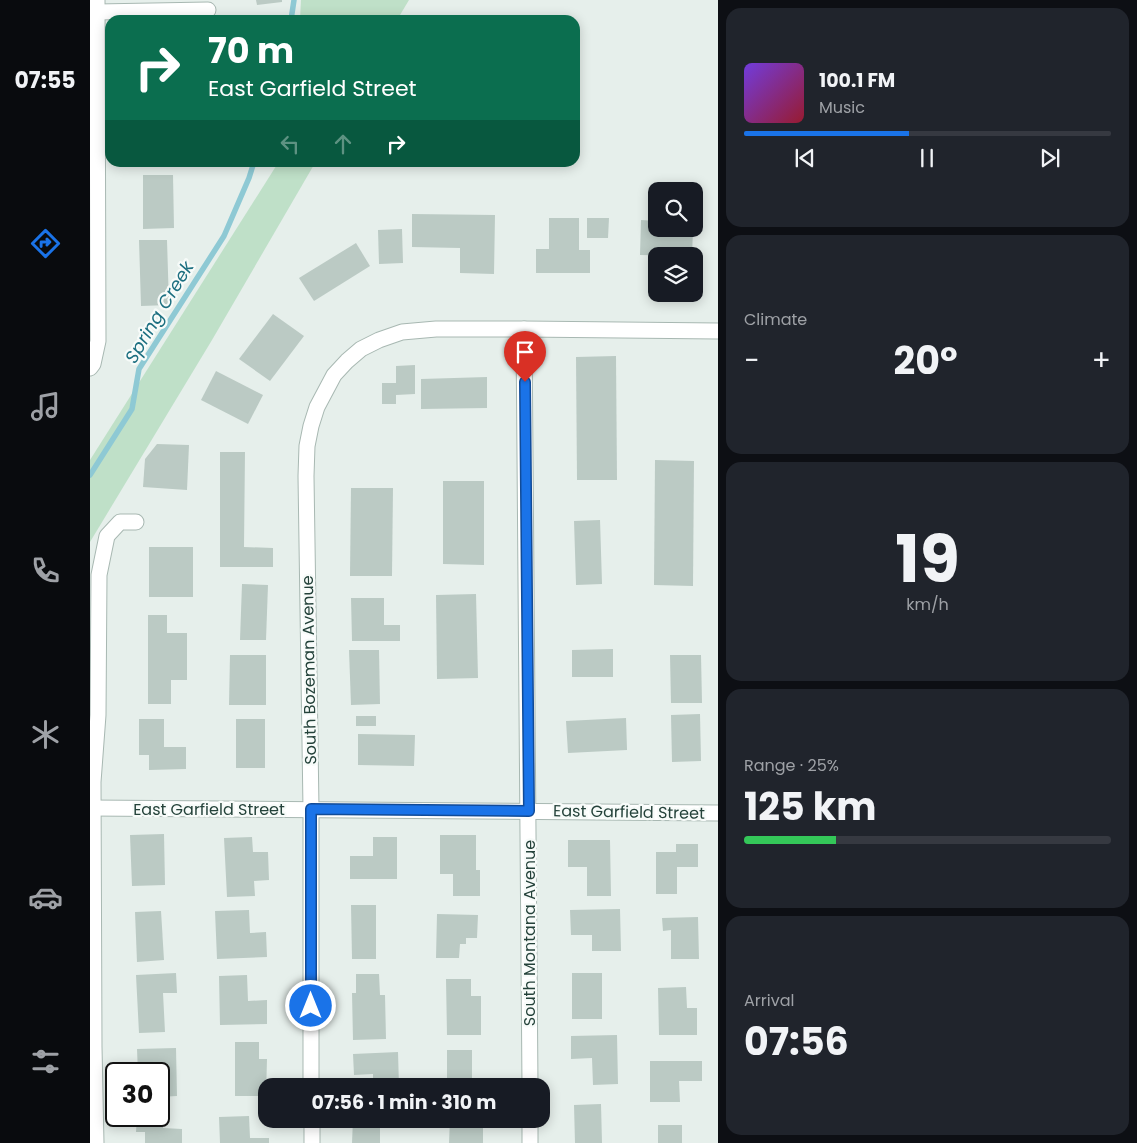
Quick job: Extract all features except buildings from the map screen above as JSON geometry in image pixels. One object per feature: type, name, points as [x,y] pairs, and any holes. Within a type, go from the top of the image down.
[{"type":"street","points":[[90,368],[93,364],[98,340],[97,6],[208,10]]},
{"type":"street","name":"South Bozeman Avenue","points":[[311,1078],[311,809],[306,476],[307,446],[311,426],[317,407],[334,375],[361,349],[402,332],[436,329],[718,331]]},
{"type":"street","name":"South Montana Avenue","points":[[524,329],[530,1078]]},
{"type":"street","points":[[96,1143],[92,1047],[92,808],[98,715],[99,575],[107,536],[120,522],[136,522]]},
{"type":"street","name":"East Garfield Street","points":[[92,808],[718,813]]},
{"type":"street","points":[[312,1128],[312,1143]]},
{"type":"street","points":[[530,1128],[530,1143]]},
{"type":"green space","points":[[301,0],[409,0],[400,15],[300,15]]},
{"type":"green space","points":[[275,167],[313,167],[212,340],[90,542],[90,460]]},
{"type":"waterway","name":"Spring Creek","points":[[292,15],[294,0]]},
{"type":"waterway","name":"Spring Creek","points":[[90,475],[132,409],[139,369],[224,236],[252,167]]},
{"type":"route","points":[[311,1006],[311,809],[529,811],[525,382]]}]
